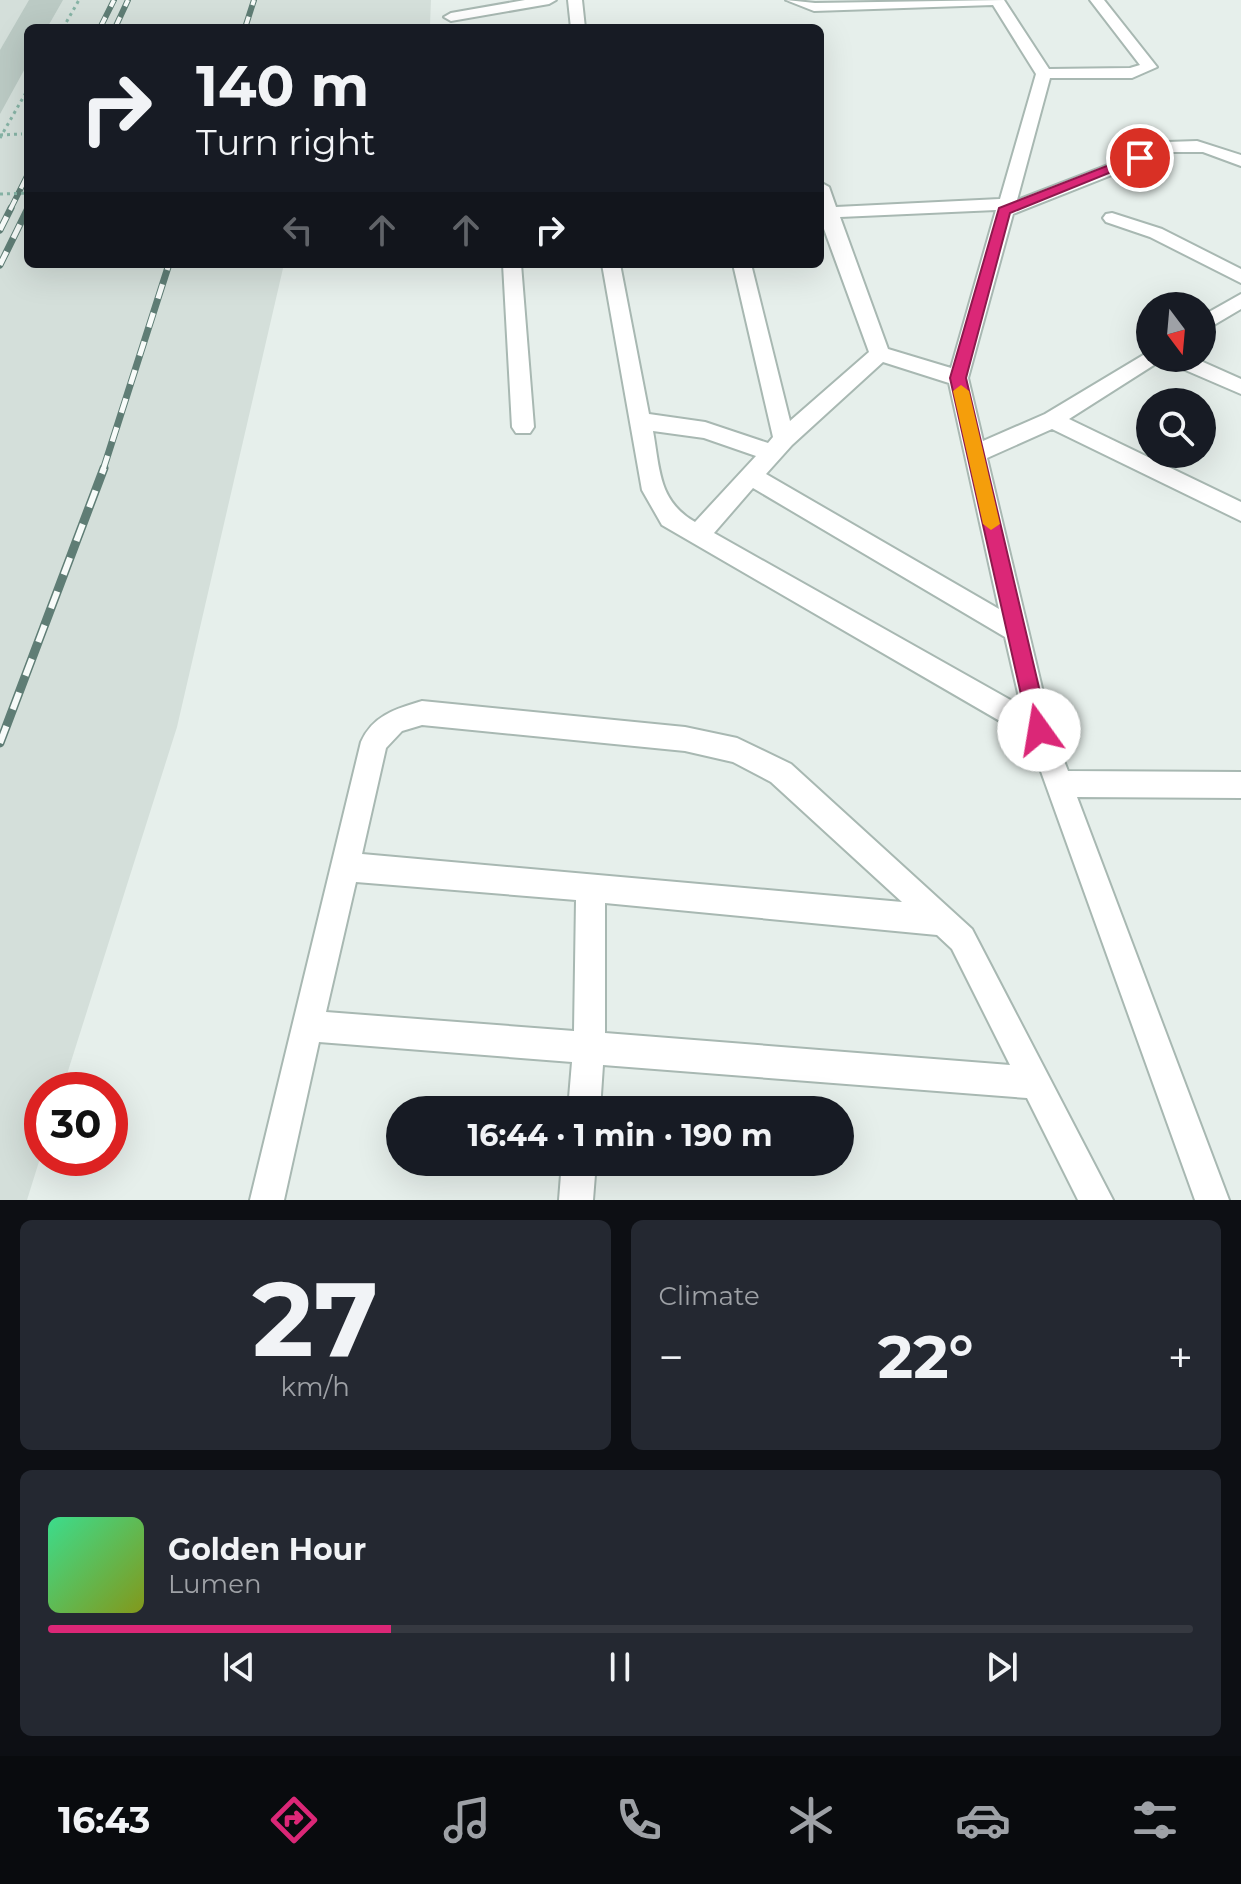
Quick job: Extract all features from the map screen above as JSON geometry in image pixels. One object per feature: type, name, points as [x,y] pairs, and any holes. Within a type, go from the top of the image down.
[{"type":"street","points":[[450,0],[451,23],[549,0]]},
{"type":"street","points":[[575,0],[578,24]]},
{"type":"street","points":[[793,0],[814,7],[997,0],[1044,74],[958,378],[1039,730],[1212,1200]]},
{"type":"street","points":[[1044,74],[1132,73],[1149,67],[1097,0]]},
{"type":"street","points":[[880,354],[824,212],[1005,208],[1167,147],[1193,143],[1241,161]]},
{"type":"street","points":[[1112,218],[1156,233],[1241,277]]},
{"type":"street","points":[[512,268],[523,427]]},
{"type":"street","points":[[612,268],[653,490],[670,519],[1039,730]]},
{"type":"street","points":[[743,268],[778,446]]},
{"type":"street","points":[[1216,316],[1241,300]]},
{"type":"street","points":[[880,354],[958,378]]},
{"type":"street","points":[[698,535],[778,446],[880,354]]},
{"type":"street","points":[[975,454],[1052,420],[1136,367]]},
{"type":"street","points":[[1207,372],[1241,387]]},
{"type":"street","points":[[1052,420],[1241,512]]},
{"type":"street","points":[[640,421],[705,430],[778,446]]},
{"type":"street","points":[[751,476],[1016,631]]},
{"type":"street","points":[[267,1200],[374,742],[394,721],[422,713],[685,739],[737,750],[781,773],[962,939],[1096,1200]]},
{"type":"street","points":[[1059,784],[1241,785]]},
{"type":"street","points":[[345,867],[944,921]]},
{"type":"street","points":[[585,1096],[589,1047],[591,887]]},
{"type":"street","points":[[308,1026],[1036,1083]]},
{"type":"street","points":[[576,1200],[578,1176]]},
{"type":"path","points":[[65,24],[79,0]]},
{"type":"path","points":[[1,136],[24,96]]},
{"type":"path","points":[[1,136],[22,134]]},
{"type":"path","points":[[0,194],[24,193]]},
{"type":"shaded area","points":[[0,0],[431,0],[430,24],[24,24],[24,268],[283,268],[177,727],[68,1072],[24,1072],[24,1176],[34,1176],[27,1200],[0,1200]]},
{"type":"building","points":[[29,0],[63,0],[49,24],[24,24],[24,70],[0,114],[0,50]]},
{"type":"railway","points":[[102,24],[114,0]]},
{"type":"railway","points":[[117,24],[128,0]]},
{"type":"railway","points":[[246,24],[254,0]]},
{"type":"railway","points":[[0,230],[24,182]]},
{"type":"railway","points":[[0,265],[24,216]]},
{"type":"railway","points":[[103,470],[168,268]]},
{"type":"railway","points":[[0,743],[104,468]]},
{"type":"slow traffic","points":[[961,391],[991,524]]},
{"type":"route","points":[[1039,730],[958,378],[1004,211],[1140,158]]}]
